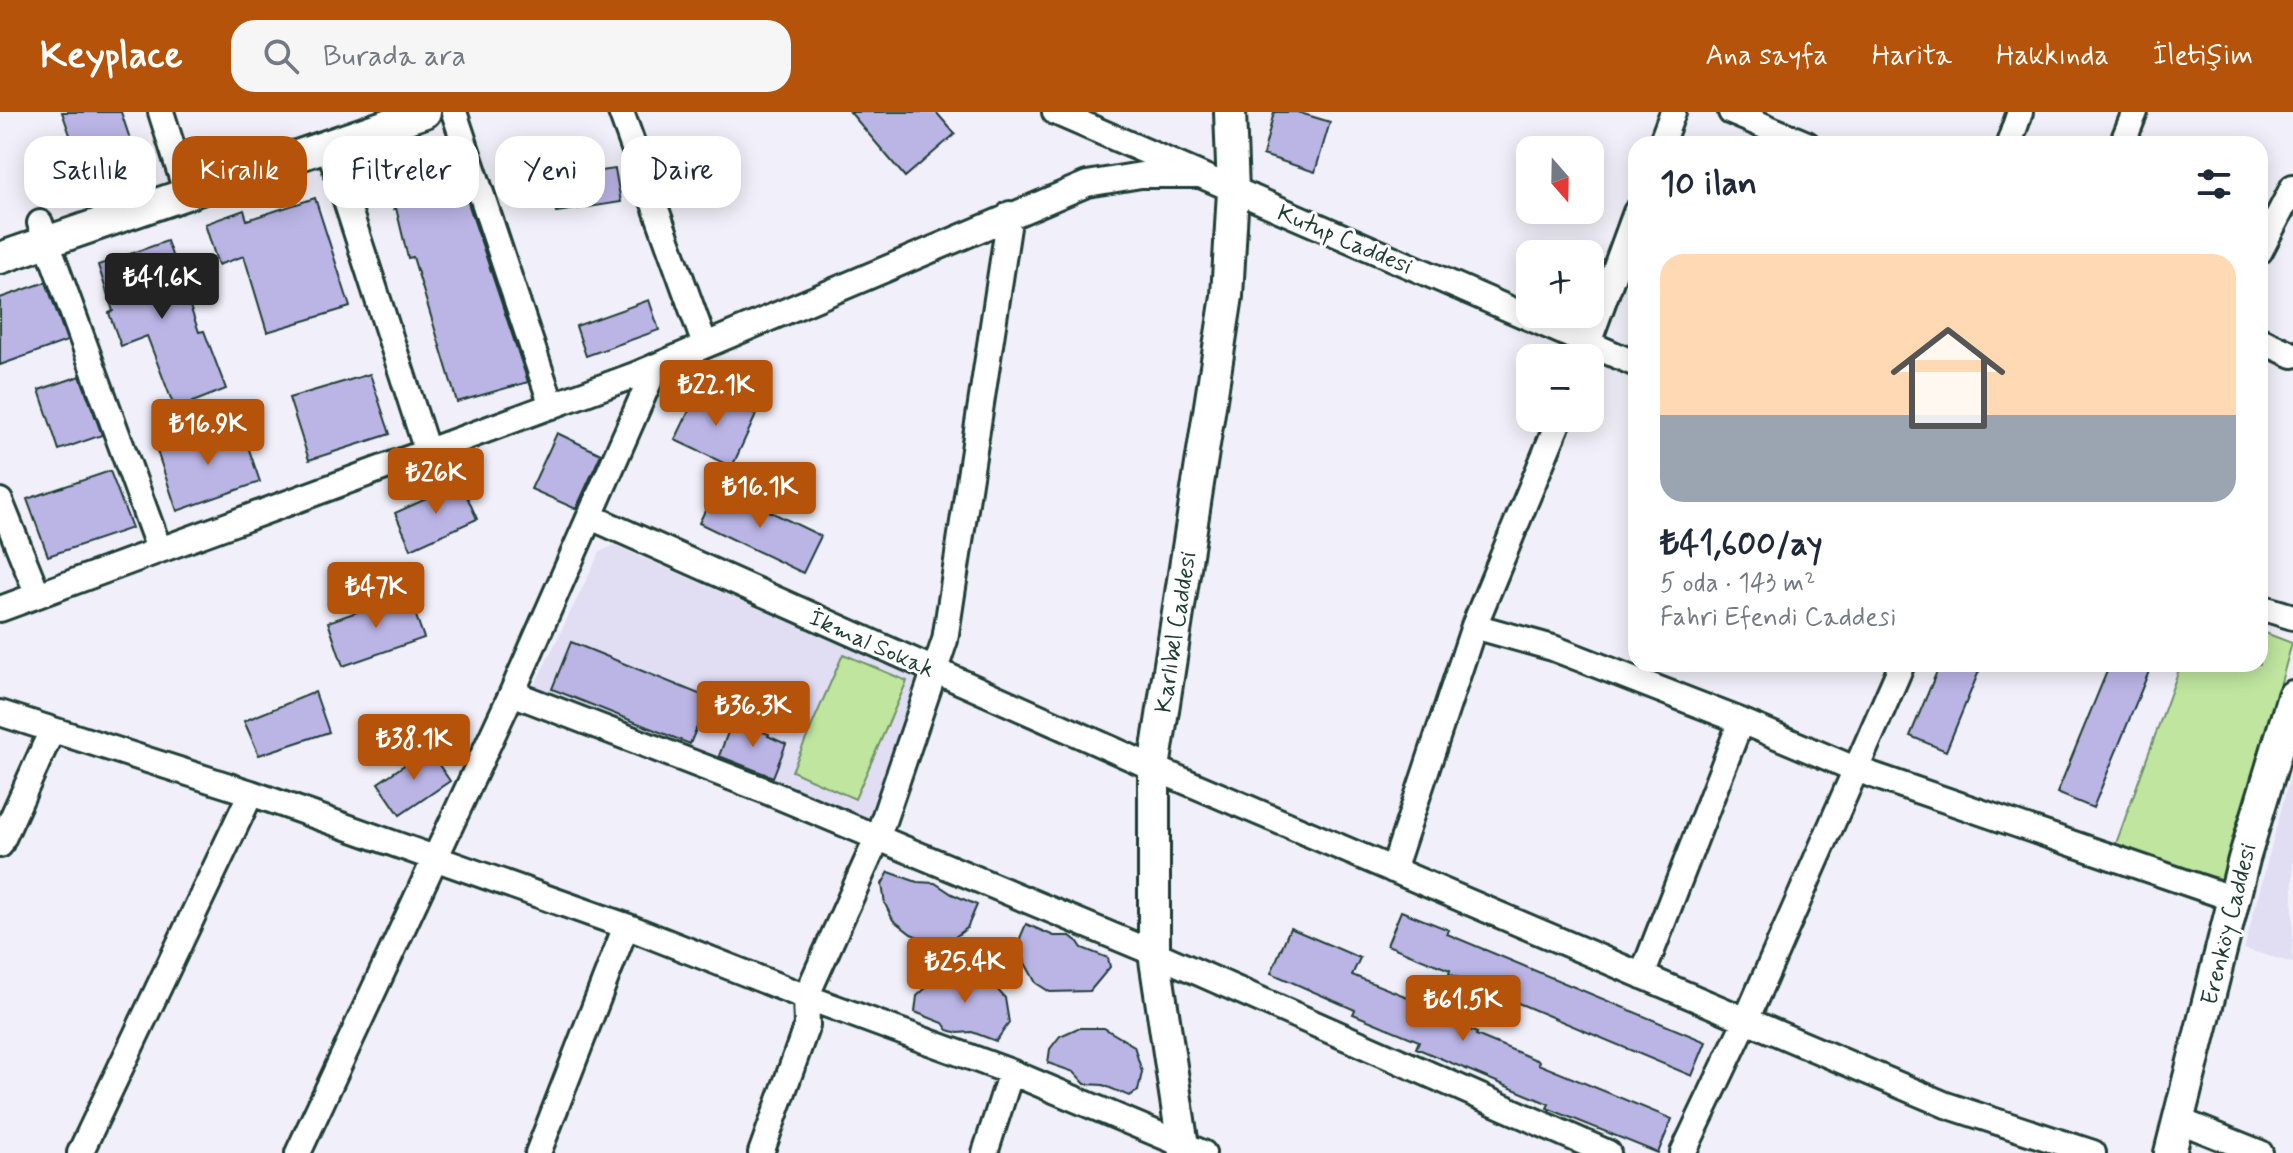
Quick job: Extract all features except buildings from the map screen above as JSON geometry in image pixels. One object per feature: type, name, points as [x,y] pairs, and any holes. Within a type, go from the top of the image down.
[{"type":"street","points":[[161,112],[172,147]]},
{"type":"street","points":[[307,136],[367,112]]},
{"type":"street","points":[[354,136],[425,112]]},
{"type":"street","points":[[454,112],[552,406]]},
{"type":"street","points":[[621,112],[705,345]]},
{"type":"street","name":"Kutup Caddesi","points":[[1055,112],[1570,344]]},
{"type":"street","name":"Karlıbel Caddesi","points":[[1191,1150],[1154,953],[1154,768],[1227,296],[1233,191],[1230,112]]},
{"type":"street","points":[[1664,136],[1673,112]]},
{"type":"street","points":[[1731,112],[1788,136]]},
{"type":"street","points":[[2012,136],[2020,112]]},
{"type":"street","points":[[2125,136],[2135,112]]},
{"type":"street","points":[[0,609],[656,366],[1087,184],[1141,175],[1198,175]]},
{"type":"street","points":[[2268,235],[2293,187]]},
{"type":"street","points":[[0,258],[44,232],[172,189]]},
{"type":"street","points":[[348,208],[427,451]]},
{"type":"street","points":[[761,1153],[807,1025],[806,997],[877,839],[945,640],[1010,214]]},
{"type":"street","points":[[0,236],[44,232]]},
{"type":"street","points":[[44,232],[159,549]]},
{"type":"street","points":[[1588,344],[1628,234]]},
{"type":"street","points":[[2268,344],[2293,355]]},
{"type":"street","name":"Kutup Caddesi","points":[[1604,356],[1628,362]]},
{"type":"street","points":[[298,1153],[433,857],[512,693],[656,366]]},
{"type":"street","points":[[1393,870],[1474,626],[1554,432]]},
{"type":"street","points":[[0,501],[38,595]]},
{"type":"street","name":"İkmal Sokak","points":[[591,517],[1154,768],[1946,1105],[2093,1153]]},
{"type":"street","points":[[2268,609],[2293,617]]},
{"type":"street","points":[[1474,626],[1553,648],[1855,769],[2234,899]]},
{"type":"street","points":[[1683,1153],[1746,1020],[1898,672]]},
{"type":"street","points":[[512,693],[761,789],[1154,953],[1608,1153]]},
{"type":"street","name":"Erenköy Caddesi","points":[[2170,1153],[2234,899],[2293,696]]},
{"type":"street","points":[[0,713],[251,793],[626,926],[806,997],[1011,1072],[1191,1150]]},
{"type":"street","points":[[1642,976],[1741,721]]},
{"type":"street","points":[[0,845],[52,730]]},
{"type":"street","points":[[80,1153],[251,793]]},
{"type":"street","points":[[538,1153],[626,926]]},
{"type":"street","points":[[985,1153],[1011,1072]]},
{"type":"street","points":[[2178,1120],[2260,1153]]},
{"type":"shaded area","points":[[614,545],[916,678],[866,824],[534,686],[600,552]]},
{"type":"shaded area","points":[[2293,765],[2293,963],[2244,949]]},
{"type":"green space","points":[[2268,634],[2292,643],[2225,880],[2114,849],[2178,672],[2268,672]]},
{"type":"green space","points":[[843,654],[907,681],[855,799],[792,771]]}]
